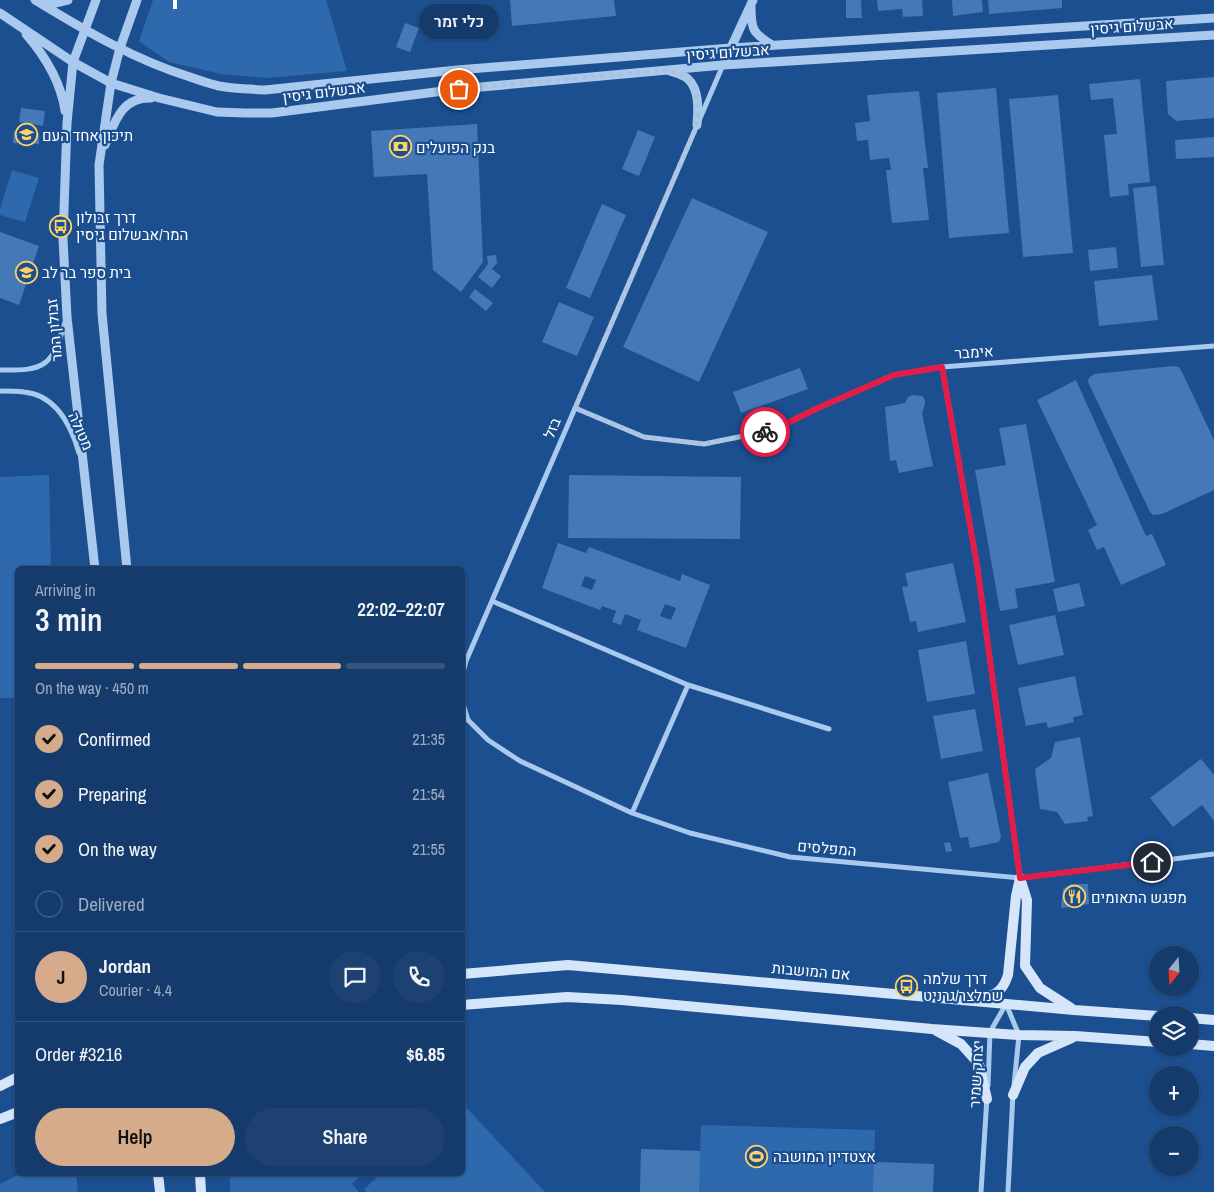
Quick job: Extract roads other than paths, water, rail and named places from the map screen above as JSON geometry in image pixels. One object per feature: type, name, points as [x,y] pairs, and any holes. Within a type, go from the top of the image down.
[{"type":"main road","points":[[979,1001],[998,992],[1004,986],[1008,975],[1016,896],[1020,878]]},
{"type":"main road","points":[[1020,878],[1027,900],[1025,966],[1040,988],[1074,1010]]},
{"type":"main road","name":"אם המושבות","points":[[465,974],[568,964],[1149,1015]]},
{"type":"main road","points":[[465,1005],[567,997],[622,1000],[932,1029],[1149,1041]]},
{"type":"main road","points":[[1199,1019],[1214,1020]]},
{"type":"main road","points":[[932,1029],[961,1044],[979,1064],[987,1099]]},
{"type":"main road","points":[[1013,1094],[1025,1067],[1038,1053],[1075,1036]]},
{"type":"main road","points":[[1199,1045],[1214,1046]]},
{"type":"main road","points":[[0,1086],[15,1078]]},
{"type":"main road","points":[[0,1119],[15,1113]]},
{"type":"main road","points":[[158,1176],[160,1192]]},
{"type":"main road","points":[[200,1176],[201,1192]]},
{"type":"street","points":[[36,1],[55,3],[68,0]]},
{"type":"street","name":"זבולון המר","points":[[95,566],[67,317],[63,239],[67,122],[73,62],[96,0]]},
{"type":"street","points":[[128,566],[102,314],[99,165],[110,83],[137,0]]},
{"type":"street","name":"אבשלום גיסין","points":[[36,1],[120,48],[167,70],[217,85],[240,89],[265,90],[457,70],[731,48],[1214,18]]},
{"type":"street","points":[[752,2],[751,19],[755,32],[759,37],[772,45]]},
{"type":"street","name":"בזל","points":[[465,665],[697,125],[752,2]]},
{"type":"street","name":"אבשלום גיסין","points":[[0,13],[73,62],[110,83],[159,98],[217,112],[245,113],[272,112],[459,89],[723,65],[1214,35]]},
{"type":"street","points":[[12,20],[34,43],[48,64],[62,96],[67,122]]},
{"type":"street","points":[[668,70],[689,79],[693,86],[698,106],[697,125]]},
{"type":"street","points":[[99,165],[109,136],[122,109],[137,99],[159,98]]},
{"type":"street","points":[[0,370],[23,371],[45,364],[54,354],[67,317]]},
{"type":"street","name":"אימבר","points":[[575,408],[644,437],[704,444],[773,430],[894,375],[942,367],[1214,346]]},
{"type":"street","points":[[942,367],[977,565],[1020,878]]},
{"type":"street","name":"מטולה","points":[[0,391],[25,392],[48,400],[58,410],[70,429],[83,465]]},
{"type":"street","points":[[492,601],[688,685],[829,729]]},
{"type":"street","points":[[632,813],[688,685]]},
{"type":"street","name":"המפלסים","points":[[465,710],[468,720],[488,740],[520,761],[632,813],[690,833],[790,857],[1020,878],[1214,854]]},
{"type":"street","points":[[1006,1003],[1019,1035],[1013,1094],[1008,1192]]},
{"type":"street","name":"יצחק שמיר","points":[[981,1192],[990,1032],[1006,1003]]},
{"type":"railway","points":[[175,0],[175,13]]},
{"type":"place","name":"כלי זמר","points":[[459,89]]},
{"type":"place","name":"תיכון אחד העם","points":[[26,135]]},
{"type":"place","name":"בנק הפועלים","points":[[400,147]]},
{"type":"place","name":"דרך זבולון המר/אבשלום גיסין","points":[[60,226]]},
{"type":"place","name":"בית ספר בר לב","points":[[26,272]]},
{"type":"place","name":"מפגש התאומים","points":[[1075,897]]},
{"type":"place","name":"דרך שלמה שמלצר/גרניט","points":[[907,987]]},
{"type":"place","name":"אצטדיון המושבה","points":[[757,1156]]}]
